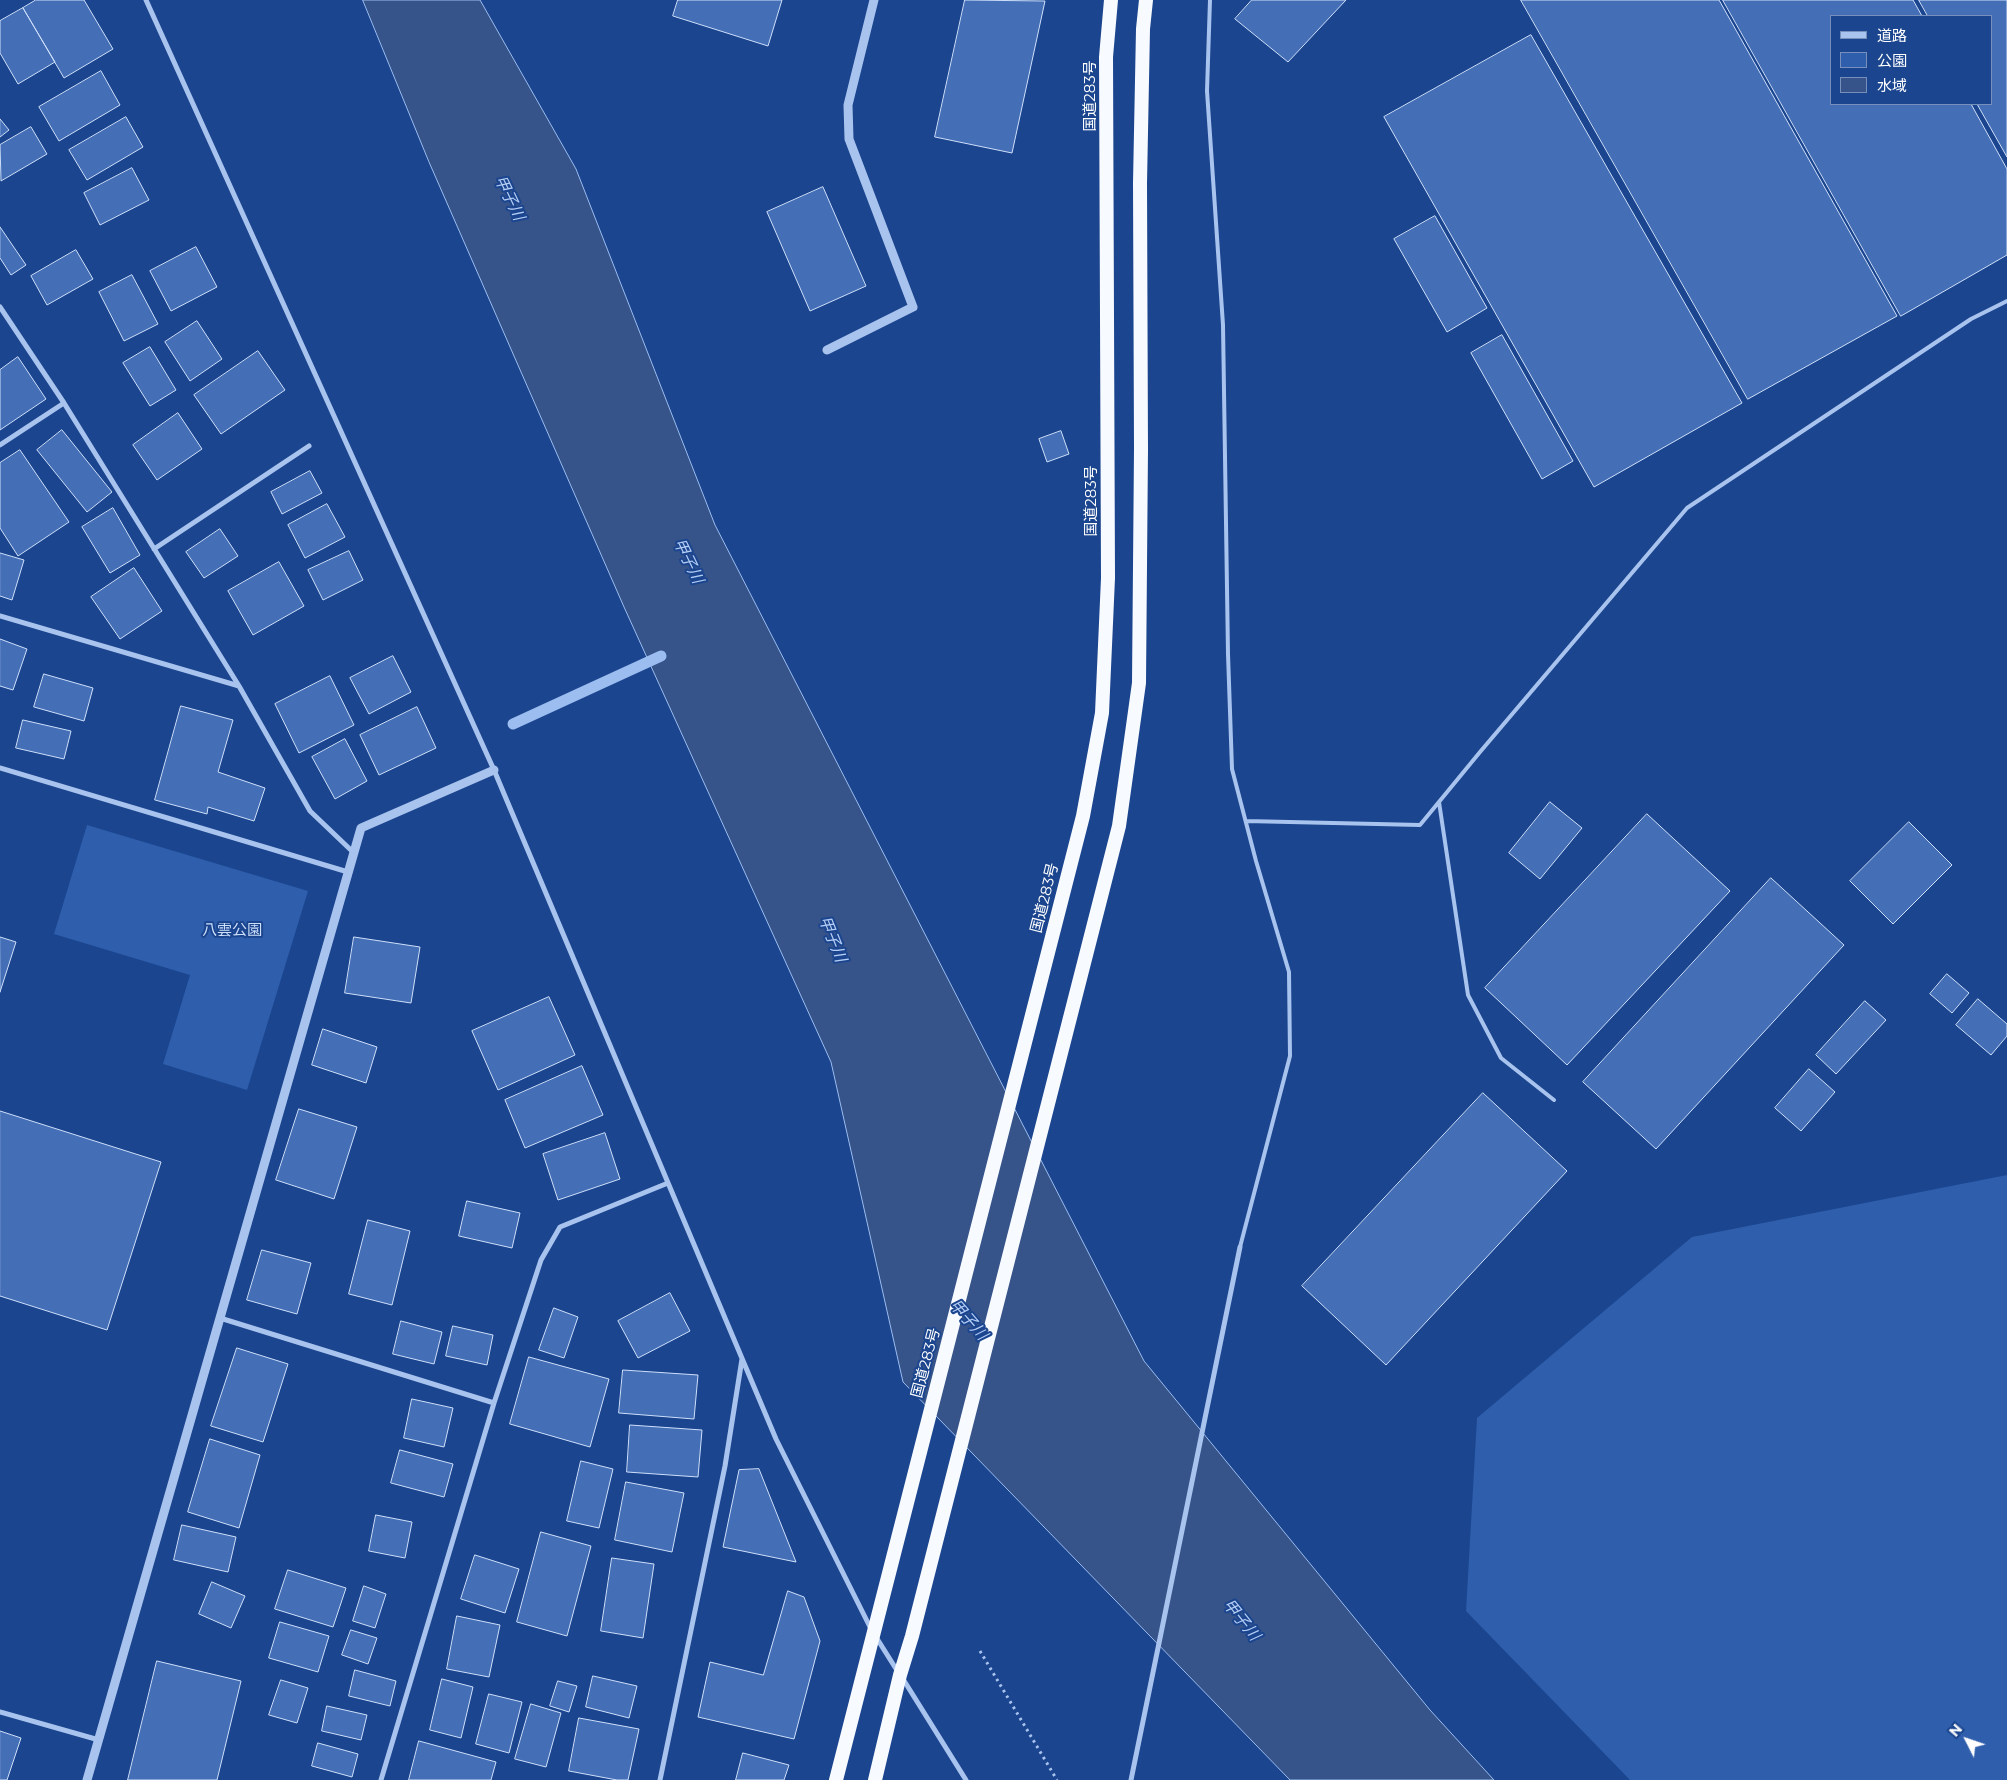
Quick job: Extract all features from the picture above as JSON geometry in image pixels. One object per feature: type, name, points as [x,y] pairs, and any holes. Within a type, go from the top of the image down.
[{"type":"highway","name":"国道283号","points":[[836,1780],[1082,816],[1102,713],[1108,578],[1106,57],[1111,0]]},
{"type":"highway","points":[[875,1780],[900,1675],[912,1636],[1119,826],[1139,683],[1141,459],[1140,183],[1143,29],[1146,0]]},
{"type":"street","points":[[146,0],[494,770],[776,1439],[873,1633],[966,1780]]},
{"type":"street","points":[[827,350],[913,307],[849,139],[848,105],[874,0]]},
{"type":"street","points":[[0,307],[64,403],[239,686],[310,811],[354,853]]},
{"type":"street","points":[[0,444],[64,403]]},
{"type":"street","points":[[154,549],[308,446]]},
{"type":"street","points":[[0,616],[239,686]]},
{"type":"street","points":[[0,768],[348,872]]},
{"type":"street","points":[[87,1780],[361,828],[494,770]]},
{"type":"street","points":[[381,1780],[494,1403],[541,1260],[560,1227],[668,1183]]},
{"type":"street","points":[[1131,1780],[1240,1246]]},
{"type":"street","points":[[220,1318],[494,1403]]},
{"type":"street","points":[[660,1780],[725,1466],[742,1359]]},
{"type":"street","points":[[0,1712],[99,1740]]},
{"type":"lane","points":[[1210,0],[1207,91],[1224,326],[1228,654],[1232,769],[1288,972],[1290,1056],[1240,1246]]},
{"type":"lane","points":[[1246,821],[1420,824],[1687,508],[1971,319],[2007,301]]},
{"type":"lane","points":[[1438,802],[1468,995],[1501,1058],[1554,1100]]},
{"type":"path","points":[[980,1651],[1057,1780]]},
{"type":"green space","name":"八雲公園","points":[[87,825],[308,891],[247,1090],[163,1064],[190,975],[54,934]]},
{"type":"green space","points":[[2007,1175],[2007,1780],[1630,1780],[1466,1611],[1477,1418],[1692,1237]]},
{"type":"water","name":"甲子川","points":[[363,0],[480,0],[576,169],[715,525],[1144,1361],[1430,1710],[1494,1780],[1290,1780],[903,1382],[831,1062],[624,607],[429,162]]},
{"type":"building","points":[[36,0],[84,0],[113,49],[64,78],[23,8]]},
{"type":"building","points":[[678,0],[782,0],[768,46],[673,16]]},
{"type":"building","points":[[965,0],[1045,1],[1012,153],[935,137]]},
{"type":"building","points":[[1252,0],[1346,0],[1288,62],[1235,19]]},
{"type":"building","points":[[1521,0],[1719,0],[1897,316],[1748,399]]},
{"type":"building","points":[[1723,0],[1913,0],[1921,15],[1830,15],[1830,105],[1972,105],[2007,169],[2007,255],[1901,316]]},
{"type":"building","points":[[1919,0],[2007,0],[2007,157],[1978,105],[1992,105],[1992,15],[1927,15]]},
{"type":"building","points":[[23,8],[55,62],[18,84],[0,53],[0,21]]},
{"type":"building","points":[[1531,35],[1742,403],[1594,487],[1384,117]]},
{"type":"building","points":[[101,71],[120,105],[59,141],[39,107]]},
{"type":"building","points":[[126,117],[143,147],[87,180],[69,150]]},
{"type":"building","points":[[0,119],[9,130],[0,137]]},
{"type":"building","points":[[31,127],[47,154],[1,181],[0,145]]},
{"type":"building","points":[[132,168],[149,200],[100,225],[84,193]]},
{"type":"building","points":[[823,187],[866,286],[810,311],[767,212]]},
{"type":"building","points":[[1435,216],[1487,308],[1447,332],[1394,239]]},
{"type":"building","points":[[0,227],[26,265],[11,275],[0,258]]},
{"type":"building","points":[[196,247],[217,287],[171,311],[150,271]]},
{"type":"building","points":[[76,250],[93,279],[47,305],[31,276]]},
{"type":"building","points":[[132,275],[158,324],[124,341],[99,292]]},
{"type":"building","points":[[197,321],[222,359],[190,381],[165,342]]},
{"type":"building","points":[[1502,335],[1573,461],[1542,479],[1471,353]]},
{"type":"building","points":[[150,347],[176,390],[150,406],[123,363]]},
{"type":"building","points":[[258,351],[285,390],[221,434],[194,395]]},
{"type":"building","points":[[18,357],[46,399],[0,430],[0,370]]},
{"type":"building","points":[[178,413],[202,449],[157,480],[133,445]]},
{"type":"building","points":[[62,430],[112,492],[87,512],[37,450]]},
{"type":"building","points":[[1061,431],[1069,454],[1047,462],[1039,439]]},
{"type":"building","points":[[20,450],[69,522],[18,556],[0,528],[0,463]]},
{"type":"building","points":[[310,471],[322,493],[282,514],[271,492]]},
{"type":"building","points":[[327,504],[345,537],[305,558],[288,525]]},
{"type":"building","points":[[113,508],[140,555],[110,573],[82,527]]},
{"type":"building","points":[[220,529],[238,556],[204,578],[186,552]]},
{"type":"building","points":[[349,551],[363,580],[323,600],[308,570]]},
{"type":"building","points":[[0,553],[24,560],[12,600],[0,596]]},
{"type":"building","points":[[279,562],[304,606],[253,635],[228,591]]},
{"type":"building","points":[[134,568],[162,611],[120,639],[91,597]]},
{"type":"building","points":[[0,639],[27,649],[13,690],[0,686]]},
{"type":"building","points":[[393,656],[411,692],[369,714],[350,678]]},
{"type":"building","points":[[44,674],[93,688],[84,721],[34,707]]},
{"type":"building","points":[[330,676],[354,725],[299,753],[275,704]]},
{"type":"building","points":[[181,706],[233,720],[218,772],[265,788],[254,821],[208,807],[207,814],[155,800]]},
{"type":"building","points":[[417,707],[436,748],[379,775],[360,735]]},
{"type":"building","points":[[23,720],[71,731],[64,759],[16,748]]},
{"type":"building","points":[[345,739],[367,781],[335,799],[312,757]]},
{"type":"building","points":[[1550,802],[1582,828],[1540,879],[1509,853]]},
{"type":"building","points":[[1647,814],[1730,891],[1567,1065],[1485,988]]},
{"type":"building","points":[[1909,822],[1952,865],[1893,924],[1850,881]]},
{"type":"building","points":[[1771,878],[1844,945],[1656,1149],[1583,1082]]},
{"type":"building","points":[[0,937],[16,942],[0,992]]},
{"type":"building","points":[[354,937],[420,947],[411,1003],[345,993]]},
{"type":"building","points":[[1947,974],[1969,993],[1952,1013],[1930,994]]},
{"type":"building","points":[[549,997],[575,1055],[498,1090],[472,1031]]},
{"type":"building","points":[[1978,999],[2007,1024],[2007,1036],[1991,1055],[1956,1025]]},
{"type":"building","points":[[1865,1001],[1886,1020],[1836,1074],[1816,1055]]},
{"type":"building","points":[[323,1029],[377,1047],[366,1083],[312,1065]]},
{"type":"building","points":[[582,1066],[603,1115],[525,1148],[505,1100]]},
{"type":"building","points":[[1809,1069],[1835,1092],[1801,1131],[1775,1108]]},
{"type":"building","points":[[1483,1093],[1567,1171],[1386,1365],[1302,1286]]},
{"type":"building","points":[[299,1109],[357,1127],[334,1199],[276,1180]]},
{"type":"building","points":[[0,1111],[161,1162],[107,1330],[0,1296]]},
{"type":"building","points":[[605,1133],[620,1179],[558,1200],[543,1154]]},
{"type":"building","points":[[467,1201],[520,1213],[512,1248],[459,1236]]},
{"type":"building","points":[[368,1220],[410,1231],[392,1305],[349,1294]]},
{"type":"building","points":[[262,1250],[311,1263],[297,1314],[247,1300]]},
{"type":"building","points":[[670,1293],[690,1331],[638,1358],[618,1321]]},
{"type":"building","points":[[554,1308],[578,1317],[564,1358],[539,1350]]},
{"type":"building","points":[[401,1321],[442,1332],[434,1364],[393,1354]]},
{"type":"building","points":[[453,1326],[493,1335],[487,1365],[446,1356]]},
{"type":"building","points":[[237,1348],[288,1364],[263,1442],[211,1426]]},
{"type":"building","points":[[529,1357],[609,1379],[590,1447],[510,1424]]},
{"type":"building","points":[[623,1370],[698,1375],[694,1419],[619,1413]]},
{"type":"building","points":[[412,1399],[453,1408],[444,1447],[404,1438]]},
{"type":"building","points":[[630,1425],[702,1430],[698,1477],[627,1472]]},
{"type":"building","points":[[210,1439],[260,1455],[239,1528],[188,1512]]},
{"type":"building","points":[[400,1450],[453,1464],[444,1497],[391,1483]]},
{"type":"building","points":[[581,1461],[613,1469],[599,1528],[567,1521]]},
{"type":"building","points":[[759,1469],[796,1562],[723,1547],[739,1470]]},
{"type":"building","points":[[626,1482],[684,1493],[672,1552],[615,1540]]},
{"type":"building","points":[[376,1515],[412,1522],[405,1558],[369,1551]]},
{"type":"building","points":[[182,1525],[236,1537],[228,1572],[174,1560]]},
{"type":"building","points":[[541,1532],[591,1546],[567,1636],[517,1622]]},
{"type":"building","points":[[475,1555],[519,1569],[505,1613],[461,1599]]},
{"type":"building","points":[[612,1558],[654,1564],[643,1638],[601,1631]]},
{"type":"building","points":[[288,1570],[346,1588],[333,1627],[275,1609]]},
{"type":"building","points":[[212,1582],[245,1596],[231,1628],[199,1614]]},
{"type":"building","points":[[364,1586],[386,1594],[375,1628],[353,1621]]},
{"type":"building","points":[[788,1591],[804,1597],[820,1641],[794,1739],[698,1717],[710,1662],[763,1675]]},
{"type":"building","points":[[457,1616],[500,1625],[489,1677],[447,1669]]},
{"type":"building","points":[[280,1622],[329,1636],[318,1672],[269,1658]]},
{"type":"building","points":[[351,1630],[377,1638],[368,1664],[342,1655]]},
{"type":"building","points":[[157,1661],[241,1681],[217,1780],[128,1780]]},
{"type":"building","points":[[355,1670],[396,1681],[390,1706],[349,1696]]},
{"type":"building","points":[[593,1676],[637,1686],[629,1718],[586,1707]]},
{"type":"building","points":[[442,1679],[473,1687],[461,1738],[430,1730]]},
{"type":"building","points":[[281,1680],[308,1688],[297,1723],[269,1715]]},
{"type":"building","points":[[558,1681],[577,1686],[569,1712],[550,1706]]},
{"type":"building","points":[[489,1694],[522,1702],[509,1753],[476,1744]]},
{"type":"building","points":[[531,1704],[561,1713],[546,1767],[515,1759]]},
{"type":"building","points":[[327,1706],[367,1715],[361,1740],[322,1731]]},
{"type":"building","points":[[579,1718],[639,1729],[628,1780],[617,1780],[569,1771]]},
{"type":"building","points":[[0,1731],[21,1738],[7,1780],[0,1780]]},
{"type":"building","points":[[419,1741],[496,1762],[491,1780],[409,1780]]},
{"type":"building","points":[[318,1743],[358,1754],[352,1777],[312,1766]]},
{"type":"building","points":[[743,1753],[789,1765],[784,1780],[736,1780]]},
{"type":"waterway","points":[[513,724],[661,656]]}]
